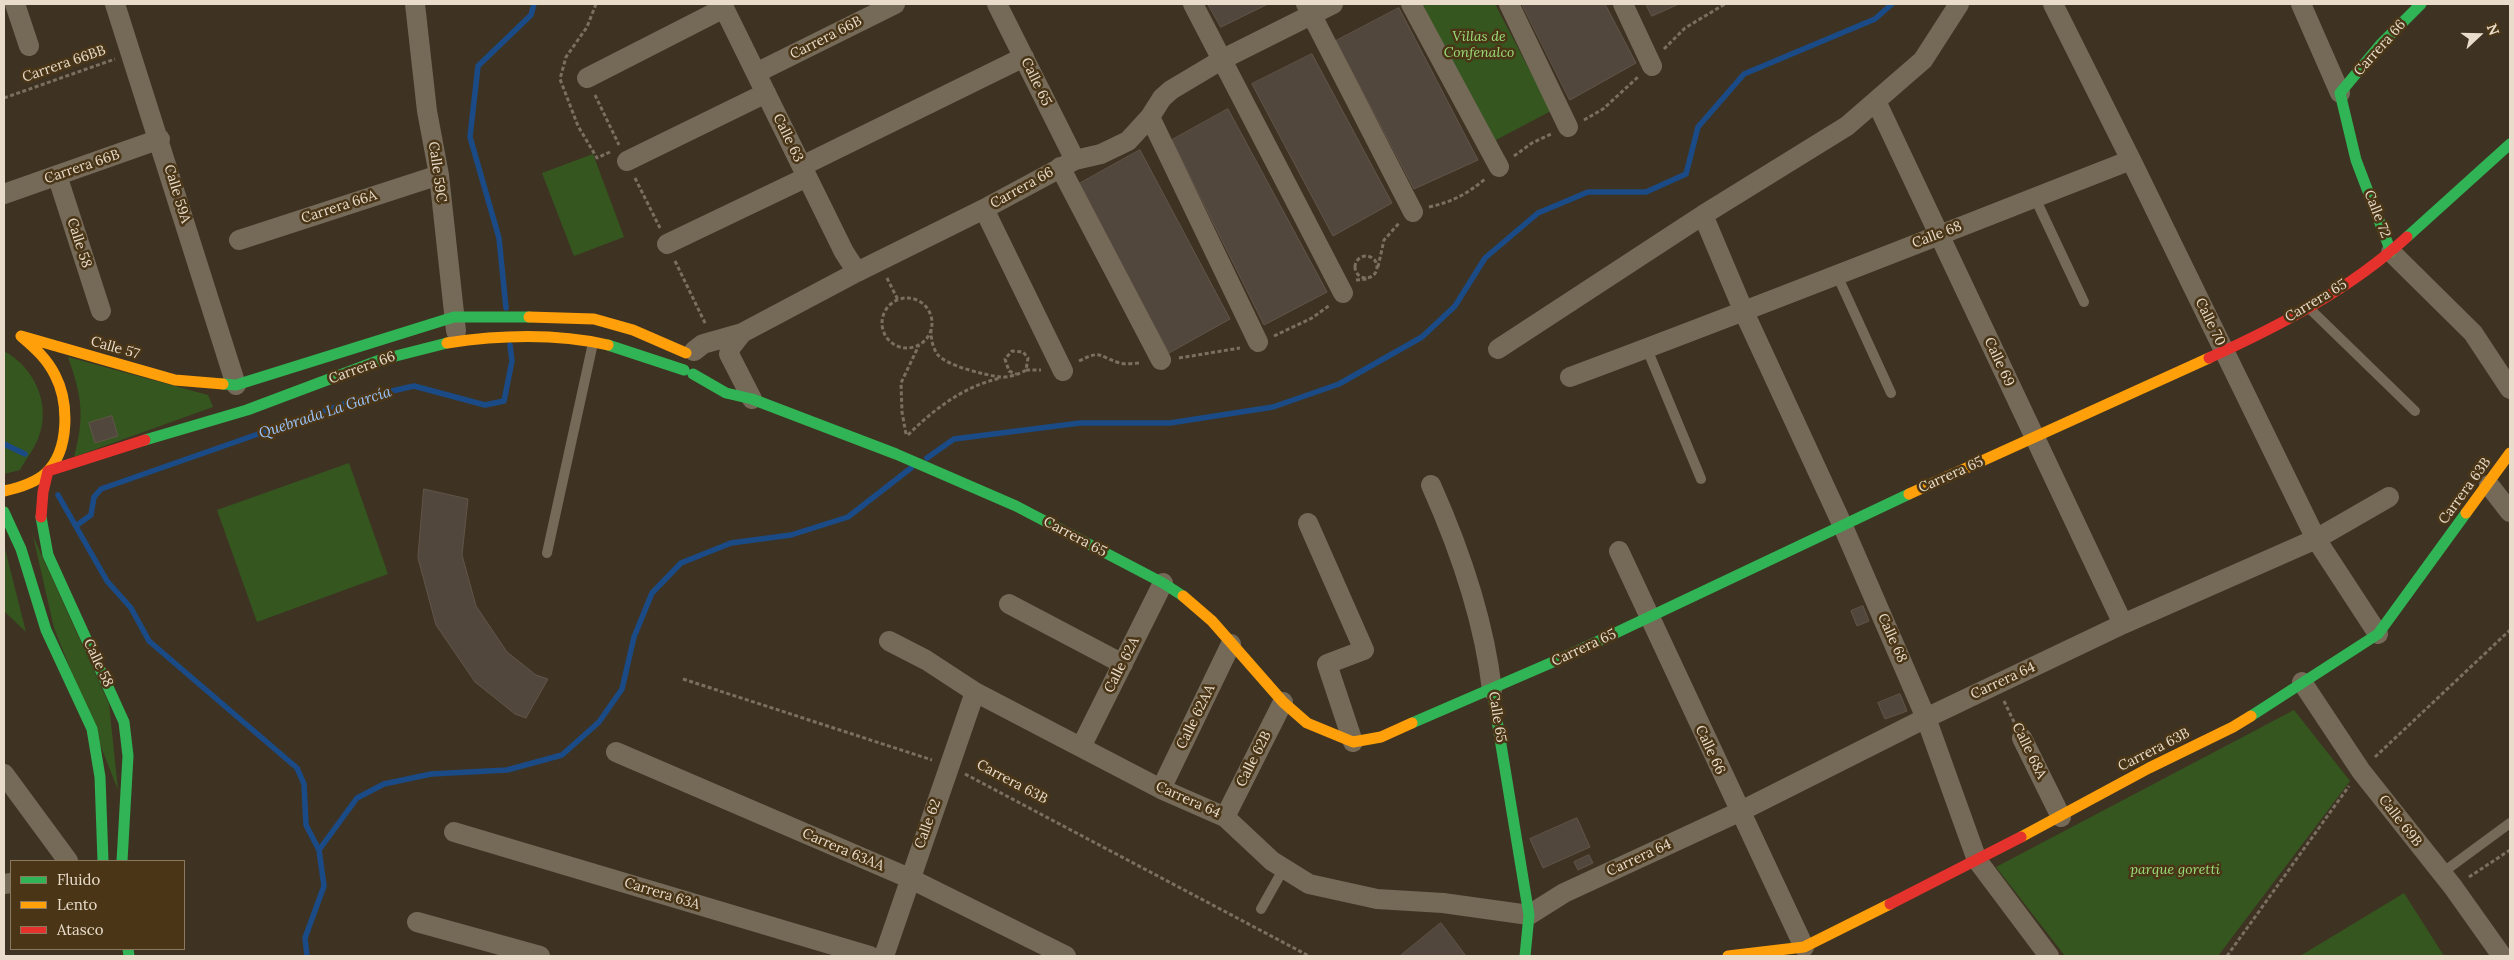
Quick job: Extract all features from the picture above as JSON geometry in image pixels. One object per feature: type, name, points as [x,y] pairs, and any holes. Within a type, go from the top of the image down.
[{"type":"main road","name":"Carrera 66","points":[[2340,93],[2380,45],[2421,4]]},
{"type":"main road","name":"Calle 72","points":[[2340,93],[2356,160],[2391,252]]},
{"type":"main road","name":"Carrera 65","points":[[688,372],[726,393],[752,399],[892,452],[1016,506],[1163,584],[1182,595],[1212,621],[1283,702],[1307,723],[1353,742],[1381,737],[1492,690],[1842,524],[2310,309],[2391,252],[2510,144]]},
{"type":"main road","name":"Carrera 66","points":[[203,384],[236,385],[454,317],[477,315],[528,316],[613,323],[697,357]]},
{"type":"main road","name":"Calle 57","points":[[16,335],[167,377],[203,384]]},
{"type":"main road","name":"Calle 58","points":[[16,335],[40,353],[55,375],[64,401],[66,424],[61,447],[48,471],[40,501],[42,536],[48,555],[124,722],[128,756],[122,860]]},
{"type":"main road","name":"Carrera 66","points":[[4,491],[21,487],[48,471],[97,454],[245,411],[399,354],[466,339],[527,338],[593,342],[688,372]]},
{"type":"main road","points":[[697,357],[699,372],[688,372],[681,359],[697,357]]},
{"type":"main road","name":"Carrera 65","points":[[723,372],[752,399]]},
{"type":"main road","name":"Carrera 63B","points":[[1728,956],[1804,947],[2062,817],[2149,768],[2233,727],[2378,634],[2489,485],[2510,453]]},
{"type":"main road","points":[[4,512],[18,540],[47,631],[86,712],[92,732],[99,773],[103,860]]},
{"type":"main road","name":"Calle 65","points":[[1492,690],[1529,915],[1525,956]]},
{"type":"street","points":[[15,4],[29,46]]},
{"type":"street","name":"Calle 59A","points":[[115,4],[160,139],[236,385]]},
{"type":"street","name":"Calle 59C","points":[[415,4],[426,102],[439,175],[454,317],[466,339]]},
{"type":"street","name":"Carrera 66B","points":[[756,73],[895,4]]},
{"type":"street","name":"Calle 65","points":[[997,4],[1024,57],[1067,163],[1161,360]]},
{"type":"street","points":[[1193,4],[1224,59],[1343,293]]},
{"type":"street","name":"Carrera 66","points":[[697,357],[703,344],[742,333],[857,272],[984,209],[1067,163],[1101,154],[1128,141],[1150,117],[1162,98],[1171,90],[1309,9],[1334,4]]},
{"type":"street","points":[[1411,4],[1499,167]]},
{"type":"street","points":[[1509,4],[1568,127]]},
{"type":"street","points":[[1623,4],[1652,66]]},
{"type":"street","points":[[1498,349],[1703,214],[1847,126],[1923,60],[1959,4]]},
{"type":"street","name":"Calle 70","points":[[2052,4],[2132,160],[2316,539],[2378,634]]},
{"type":"street","name":"Calle 72","points":[[2301,4],[2340,93]]},
{"type":"street","points":[[586,78],[723,6]]},
{"type":"street","name":"Calle 63","points":[[723,6],[844,252],[857,272]]},
{"type":"street","points":[[1309,9],[1413,212]]},
{"type":"street","points":[[667,244],[1024,57]]},
{"type":"street","points":[[627,162],[766,93]]},
{"type":"street","name":"Calle 69","points":[[1876,100],[2123,624]]},
{"type":"street","points":[[1150,117],[1258,342]]},
{"type":"street","name":"Carrera 66B","points":[[4,194],[160,139]]},
{"type":"street","name":"Calle 68","points":[[1570,378],[2132,160]]},
{"type":"street","name":"Calle 58","points":[[57,175],[101,311]]},
{"type":"street","name":"Carrera 66A","points":[[239,240],[439,175]]},
{"type":"street","points":[[984,209],[1063,371]]},
{"type":"street","name":"Calle 68","points":[[1703,214],[1744,312],[1842,524],[1926,718],[1977,860],[2049,956]]},
{"type":"street","name":"Calle 72","points":[[2391,252],[2473,333],[2510,389]]},
{"type":"street","points":[[742,333],[731,347],[729,354],[752,399]]},
{"type":"street","name":"Calle 65","points":[[1431,485],[1453,534],[1470,590],[1488,652],[1492,690]]},
{"type":"street","points":[[2489,485],[2510,512]]},
{"type":"street","name":"Carrera 64","points":[[889,641],[926,660],[975,692],[1161,789],[1224,817],[1272,861],[1309,884],[1376,900],[1443,903],[1529,915],[1564,893],[1739,812],[1926,718],[2123,624],[2316,539],[2390,497]]},
{"type":"street","points":[[1308,523],[1364,650],[1327,664],[1353,742]]},
{"type":"street","name":"Calle 66","points":[[1619,551],[1739,812],[1804,947]]},
{"type":"street","name":"Calle 62A","points":[[1081,747],[1163,584]]},
{"type":"street","points":[[1009,604],[1123,664]]},
{"type":"street","name":"Calle 62AA","points":[[1161,789],[1231,644]]},
{"type":"street","name":"Calle 69B","points":[[2302,682],[2361,770],[2447,880],[2502,956]]},
{"type":"street","name":"Calle 62","points":[[884,956],[909,878],[975,692]]},
{"type":"street","name":"Calle 62B","points":[[1224,817],[1283,702]]},
{"type":"street","name":"Calle 68A","points":[[2022,738],[2062,817]]},
{"type":"street","name":"Carrera 63AA","points":[[616,752],[909,878],[1035,950],[1066,956]]},
{"type":"street","points":[[4,774],[67,860]]},
{"type":"street","name":"Carrera 63A","points":[[454,832],[870,956]]},
{"type":"street","points":[[417,922],[540,956]]},
{"type":"lane","points":[[2034,198],[2084,302]]},
{"type":"lane","points":[[1837,275],[1892,393]]},
{"type":"lane","points":[[2310,309],[2415,410]]},
{"type":"lane","points":[[547,553],[593,342]]},
{"type":"lane","points":[[1647,348],[1701,479]]},
{"type":"lane","points":[[2447,880],[2510,824]]},
{"type":"lane","points":[[1261,909],[1284,868]]},
{"type":"path","points":[[892,452],[933,411],[986,381],[1026,370],[1063,371],[1093,353],[1101,354],[1121,364],[1240,348],[1312,318],[1336,301],[1353,282],[1367,279],[1374,275],[1378,267],[1384,240],[1399,223],[1413,212],[1448,203],[1467,194],[1532,143],[1603,109],[1652,66],[1685,28],[1725,4]]},
{"type":"path","name":"Carrera 66BB","points":[[4,98],[132,52]]},
{"type":"path","points":[[586,78],[716,340]]},
{"type":"path","points":[[1367,279],[1360,277],[1354,269],[1359,258],[1372,257],[1378,267]]},
{"type":"path","points":[[880,262],[898,300]]},
{"type":"path","points":[[931,329],[926,339],[920,344],[912,348],[903,347],[895,344],[886,336],[883,320],[890,305],[898,300],[906,298],[918,300],[930,312],[931,329],[931,340],[938,356],[952,364],[1002,378]]},
{"type":"path","points":[[906,436],[902,412],[902,383],[920,344]]},
{"type":"path","points":[[1016,374],[1008,371],[1004,364],[1006,357],[1012,351],[1019,350],[1026,355],[1029,362],[1026,370]]},
{"type":"path","name":"Carrera 63B","points":[[683,678],[950,766],[1310,956]]},
{"type":"path","name":"Calle 68A","points":[[1996,685],[2022,738]]},
{"type":"path","points":[[2447,880],[2510,850]]},
{"type":"green space","name":"Villas de Confenalco","points":[[1495,4],[1551,111],[1494,141],[1420,5]]},
{"type":"green space","points":[[593,154],[624,237],[574,256],[542,173]]},
{"type":"green space","points":[[4,351],[15,358],[31,376],[41,399],[43,411],[39,436],[20,470],[4,474]]},
{"type":"green space","points":[[68,357],[208,395],[213,407],[74,457],[81,418],[79,395]]},
{"type":"green space","points":[[349,463],[388,574],[257,622],[217,510]]},
{"type":"green space","points":[[33,536],[109,704],[118,790],[54,628]]},
{"type":"green space","points":[[4,545],[26,632],[4,611]]},
{"type":"green space","name":"parque goretti","points":[[2294,710],[2350,781],[2218,956],[2065,956],[1996,867]]},
{"type":"green space","points":[[2404,893],[2444,956],[2300,956]]},
{"type":"building","points":[[1208,4],[1268,4],[1221,27]]},
{"type":"building","points":[[1522,4],[1605,4],[1636,63],[1570,100]]},
{"type":"building","points":[[1646,4],[1679,4],[1652,16]]},
{"type":"building","points":[[1399,8],[1478,160],[1414,189],[1336,41]]},
{"type":"building","points":[[1312,54],[1392,203],[1333,236],[1252,84]]},
{"type":"building","points":[[1228,109],[1327,292],[1264,325],[1172,140]]},
{"type":"building","points":[[1140,150],[1230,319],[1169,353],[1079,184]]},
{"type":"building","points":[[112,416],[118,436],[95,443],[89,423]]},
{"type":"building","points":[[424,489],[468,499],[462,555],[476,606],[507,652],[536,675],[548,679],[526,718],[515,714],[475,682],[436,625],[418,558]]},
{"type":"building","points":[[1863,606],[1869,621],[1857,626],[1851,611]]},
{"type":"building","points":[[1900,694],[1907,711],[1885,719],[1878,703]]},
{"type":"building","points":[[1577,818],[1590,847],[1543,868],[1530,839]]},
{"type":"building","points":[[1589,855],[1593,863],[1578,870],[1574,862]]},
{"type":"building","points":[[1441,923],[1466,956],[1400,956]]},
{"type":"waterway","name":"Quebrada La García","points":[[506,308],[499,238],[470,137],[478,66],[531,15],[534,4]]},
{"type":"waterway","points":[[927,458],[954,439],[1080,423],[1170,423],[1273,407],[1339,384],[1422,337],[1455,306],[1485,258],[1538,213],[1588,192],[1646,192],[1686,174],[1698,127],[1744,74],[1875,19],[1892,4]]},
{"type":"waterway","name":"Quebrada La García","points":[[77,525],[91,515],[94,497],[101,489],[361,398],[414,386],[485,405],[504,401],[512,361],[510,345]]},
{"type":"waterway","points":[[4,444],[25,454]]},
{"type":"waterway","points":[[319,850],[357,798],[384,784],[431,774],[507,770],[562,755],[599,722],[622,689],[634,637],[652,593],[681,563],[731,543],[791,535],[848,517],[911,468]]},
{"type":"waterway","name":"Quebrada La García","points":[[58,495],[107,581],[131,608],[149,641],[297,768],[304,784],[306,825],[319,850],[324,886],[305,938],[307,956]]},
{"type":"traffic: fast","points":[[2391,252],[2356,160],[2340,93],[2380,45],[2421,4]]},
{"type":"traffic: fast","points":[[2407,237],[2510,144]]},
{"type":"traffic: fast","points":[[223,384],[236,385],[454,317],[529,317]]},
{"type":"traffic: fast","points":[[145,440],[247,410],[380,360],[447,343]]},
{"type":"traffic: fast","points":[[608,345],[684,370]]},
{"type":"traffic: fast","points":[[693,374],[726,393],[752,399],[896,454],[1016,506],[1163,583],[1183,596]]},
{"type":"traffic: fast","points":[[1412,723],[1569,655],[1909,494]]},
{"type":"traffic: fast","points":[[4,512],[21,549],[46,630],[92,729],[100,777],[103,860]]},
{"type":"traffic: fast","points":[[2251,716],[2378,634],[2466,513]]},
{"type":"traffic: fast","points":[[41,517],[48,555],[124,722],[128,756],[122,860]]},
{"type":"traffic: fast","points":[[1492,690],[1529,915],[1525,956]]},
{"type":"traffic: fast","points":[[128,950],[129,956]]},
{"type":"traffic: slow","points":[[529,317],[594,319],[633,330],[686,353]]},
{"type":"traffic: slow","points":[[21,336],[175,380],[223,384]]},
{"type":"traffic: slow","points":[[447,343],[487,338],[528,336],[568,338],[608,345]]},
{"type":"traffic: slow","points":[[4,491],[21,487],[42,477],[46,473],[60,452],[65,426],[63,398],[55,375],[40,354],[22,337]]},
{"type":"traffic: slow","points":[[1909,494],[2209,358]]},
{"type":"traffic: slow","points":[[2466,513],[2510,453]]},
{"type":"traffic: slow","points":[[1183,596],[1212,621],[1283,702],[1307,723],[1353,742],[1381,737],[1412,723]]},
{"type":"traffic: slow","points":[[2021,837],[2251,716]]},
{"type":"traffic: slow","points":[[1728,956],[1804,947],[1890,904]]},
{"type":"traffic: jam","points":[[2209,358],[2287,320],[2313,305],[2361,274],[2407,237]]},
{"type":"traffic: jam","points":[[41,517],[43,492],[48,471],[145,440]]},
{"type":"traffic: jam","points":[[1890,904],[2021,837]]}]
